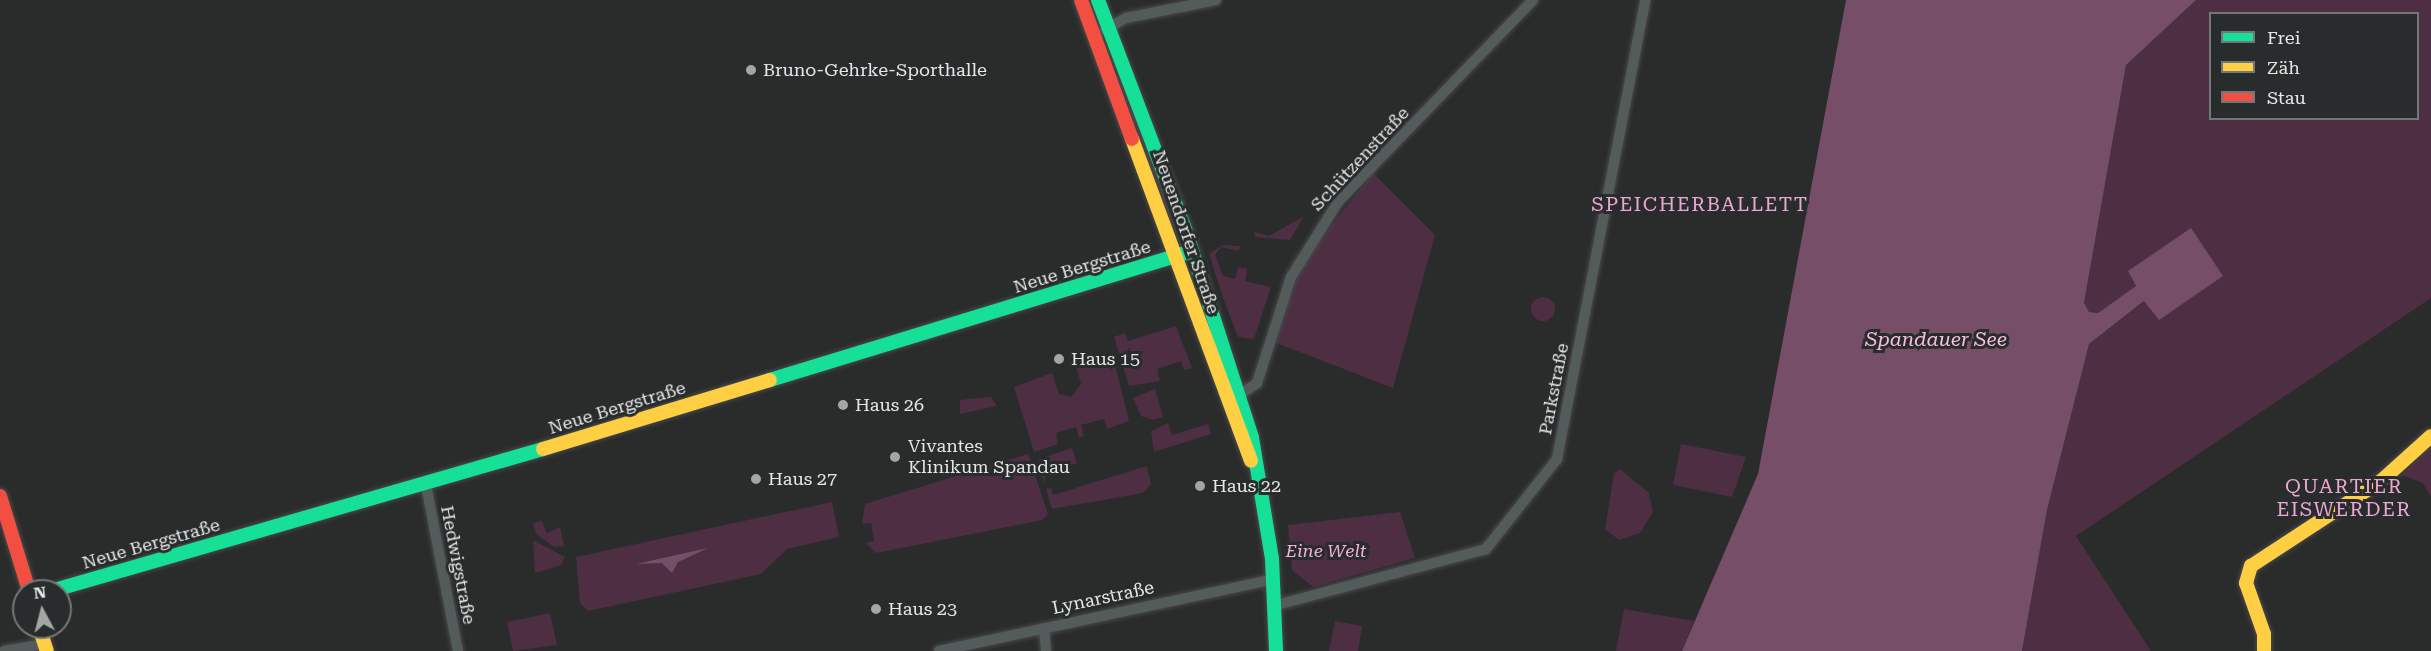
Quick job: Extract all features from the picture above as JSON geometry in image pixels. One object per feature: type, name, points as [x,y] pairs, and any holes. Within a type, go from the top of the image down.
[{"type":"street","name":"Neuendorfer Straße","points":[[1081,0],[1098,38],[1176,256],[1232,399],[1257,474],[1277,605],[1276,651]]},
{"type":"street","name":"Neuendorfer Straße","points":[[1098,0],[1192,251],[1232,399]]},
{"type":"street","points":[[1098,38],[1108,26],[1216,0]]},
{"type":"street","name":"Schützenstraße","points":[[1232,399],[1257,383],[1290,277],[1338,202],[1533,0]]},
{"type":"street","name":"Parkstraße","points":[[1277,605],[1486,549],[1557,459],[1645,0]]},
{"type":"street","name":"Neue Bergstraße","points":[[72,585],[426,485],[1192,251]]},
{"type":"street","points":[[2264,651],[2263,627],[2246,583],[2251,567],[2381,481],[2431,436]]},
{"type":"street","name":"Hedwigstraße","points":[[426,485],[458,651]]},
{"type":"street","points":[[0,496],[25,579]]},
{"type":"street","name":"Lynarstraße","points":[[939,651],[1274,579]]},
{"type":"street","points":[[1044,628],[1046,651]]},
{"type":"street","points":[[4,651],[46,648]]},
{"type":"green space","points":[[2196,0],[2431,0],[2431,298],[2076,536],[2151,651],[2022,651],[2047,510],[2089,344],[2145,301],[2158,319],[2128,271],[2136,286],[2098,313],[2089,312],[2084,303],[2126,65]]},
{"type":"green space","points":[[1122,73],[1178,229],[1173,231],[1117,75]]},
{"type":"green space","points":[[1373,173],[1435,235],[1393,388],[1274,342],[1303,261]]},
{"type":"green space","points":[[1304,216],[1290,240],[1255,237],[1254,232],[1269,236]]},
{"type":"green space","points":[[1223,245],[1240,246],[1239,251],[1221,247],[1215,255],[1223,276],[1235,279],[1238,267],[1247,269],[1245,281],[1271,287],[1254,339],[1238,337],[1224,301],[1209,254]]},
{"type":"green space","points":[[1543,297],[1548,298],[1554,304],[1554,314],[1548,320],[1543,321],[1538,320],[1532,314],[1531,309],[1532,304],[1538,298]]},
{"type":"green space","points":[[1176,326],[1192,368],[1184,370],[1181,361],[1157,369],[1160,381],[1129,386],[1114,337],[1125,333],[1128,341]]},
{"type":"green space","points":[[1113,357],[1129,421],[1107,429],[1104,419],[1081,425],[1084,436],[1079,438],[1076,427],[1056,433],[1058,444],[1034,452],[1014,387],[1052,373],[1059,394],[1071,397],[1081,384],[1076,366]]},
{"type":"green space","points":[[1155,389],[1163,417],[1153,420],[1141,416],[1133,398]]},
{"type":"green space","points":[[991,397],[997,406],[960,414],[960,400]]},
{"type":"green space","points":[[1168,423],[1172,435],[1208,424],[1211,434],[1154,452],[1151,431]]},
{"type":"green space","points":[[1681,444],[1746,457],[1732,497],[1673,485]]},
{"type":"green space","points":[[2431,446],[2431,497],[2423,483],[2402,475]]},
{"type":"green space","points":[[1072,448],[1077,463],[1046,472],[1044,485],[1039,459]]},
{"type":"green space","points":[[1028,454],[1048,514],[1042,520],[876,553],[866,543],[874,541],[871,523],[862,524],[865,504]]},
{"type":"green space","points":[[1147,466],[1151,484],[1143,493],[1052,509],[1046,489],[1051,488],[1053,495]]},
{"type":"green space","points":[[1620,469],[1649,493],[1653,512],[1640,533],[1619,540],[1605,529],[1614,473]]},
{"type":"green space","points":[[832,502],[839,537],[787,549],[761,574],[588,611],[580,603],[576,557]]},
{"type":"green space","name":"Eine Welt","points":[[1400,512],[1415,558],[1313,587],[1292,570],[1288,525]]},
{"type":"green space","points":[[542,521],[547,533],[560,527],[564,546],[554,547],[536,534],[533,523]]},
{"type":"green space","points":[[533,540],[565,557],[561,565],[535,573]]},
{"type":"green space","points":[[1624,609],[1694,621],[1682,651],[1616,651]]},
{"type":"green space","points":[[550,613],[557,645],[513,651],[507,622]]},
{"type":"green space","points":[[1335,621],[1362,626],[1358,651],[1329,651]]},
{"type":"water","name":"Spandauer See","points":[[1846,0],[2196,0],[2126,65],[2084,303],[2089,312],[2098,313],[2136,286],[2128,271],[2191,228],[2223,276],[2159,320],[2144,301],[2089,344],[2047,510],[2022,651],[1682,651],[1758,474]]},
{"type":"water","points":[[708,548],[678,562],[672,573],[662,563],[636,564]]},
{"type":"traffic: fast","points":[[1098,0],[1186,232],[1252,438],[1272,559],[1276,651]]},
{"type":"traffic: fast","points":[[770,380],[1192,251]]},
{"type":"traffic: fast","points":[[72,585],[543,449]]},
{"type":"traffic: slow","points":[[1132,139],[1251,461]]},
{"type":"traffic: slow","points":[[543,449],[770,380]]},
{"type":"traffic: slow","points":[[2264,651],[2264,634],[2246,583],[2251,566],[2381,481],[2431,436]]},
{"type":"traffic: slow","points":[[43,639],[47,651]]},
{"type":"traffic: jam","points":[[1081,0],[1132,139]]},
{"type":"traffic: jam","points":[[0,496],[25,579]]},
{"type":"place","name":"Bruno-Gehrke-Sporthalle","points":[[751,70]]},
{"type":"place","name":"Haus 15","points":[[1059,359]]},
{"type":"place","name":"Haus 26","points":[[843,405]]},
{"type":"place","name":"Vivantes Klinikum Spandau","points":[[895,457]]},
{"type":"place","name":"Haus 27","points":[[756,479]]},
{"type":"place","name":"Haus 22","points":[[1200,486]]},
{"type":"place","name":"Haus 23","points":[[876,609]]},
{"type":"district","name":"SPEICHERBALLETT","points":[[1700,204]]},
{"type":"district","name":"QUARTIER EISWERDER","points":[[2344,498]]}]
